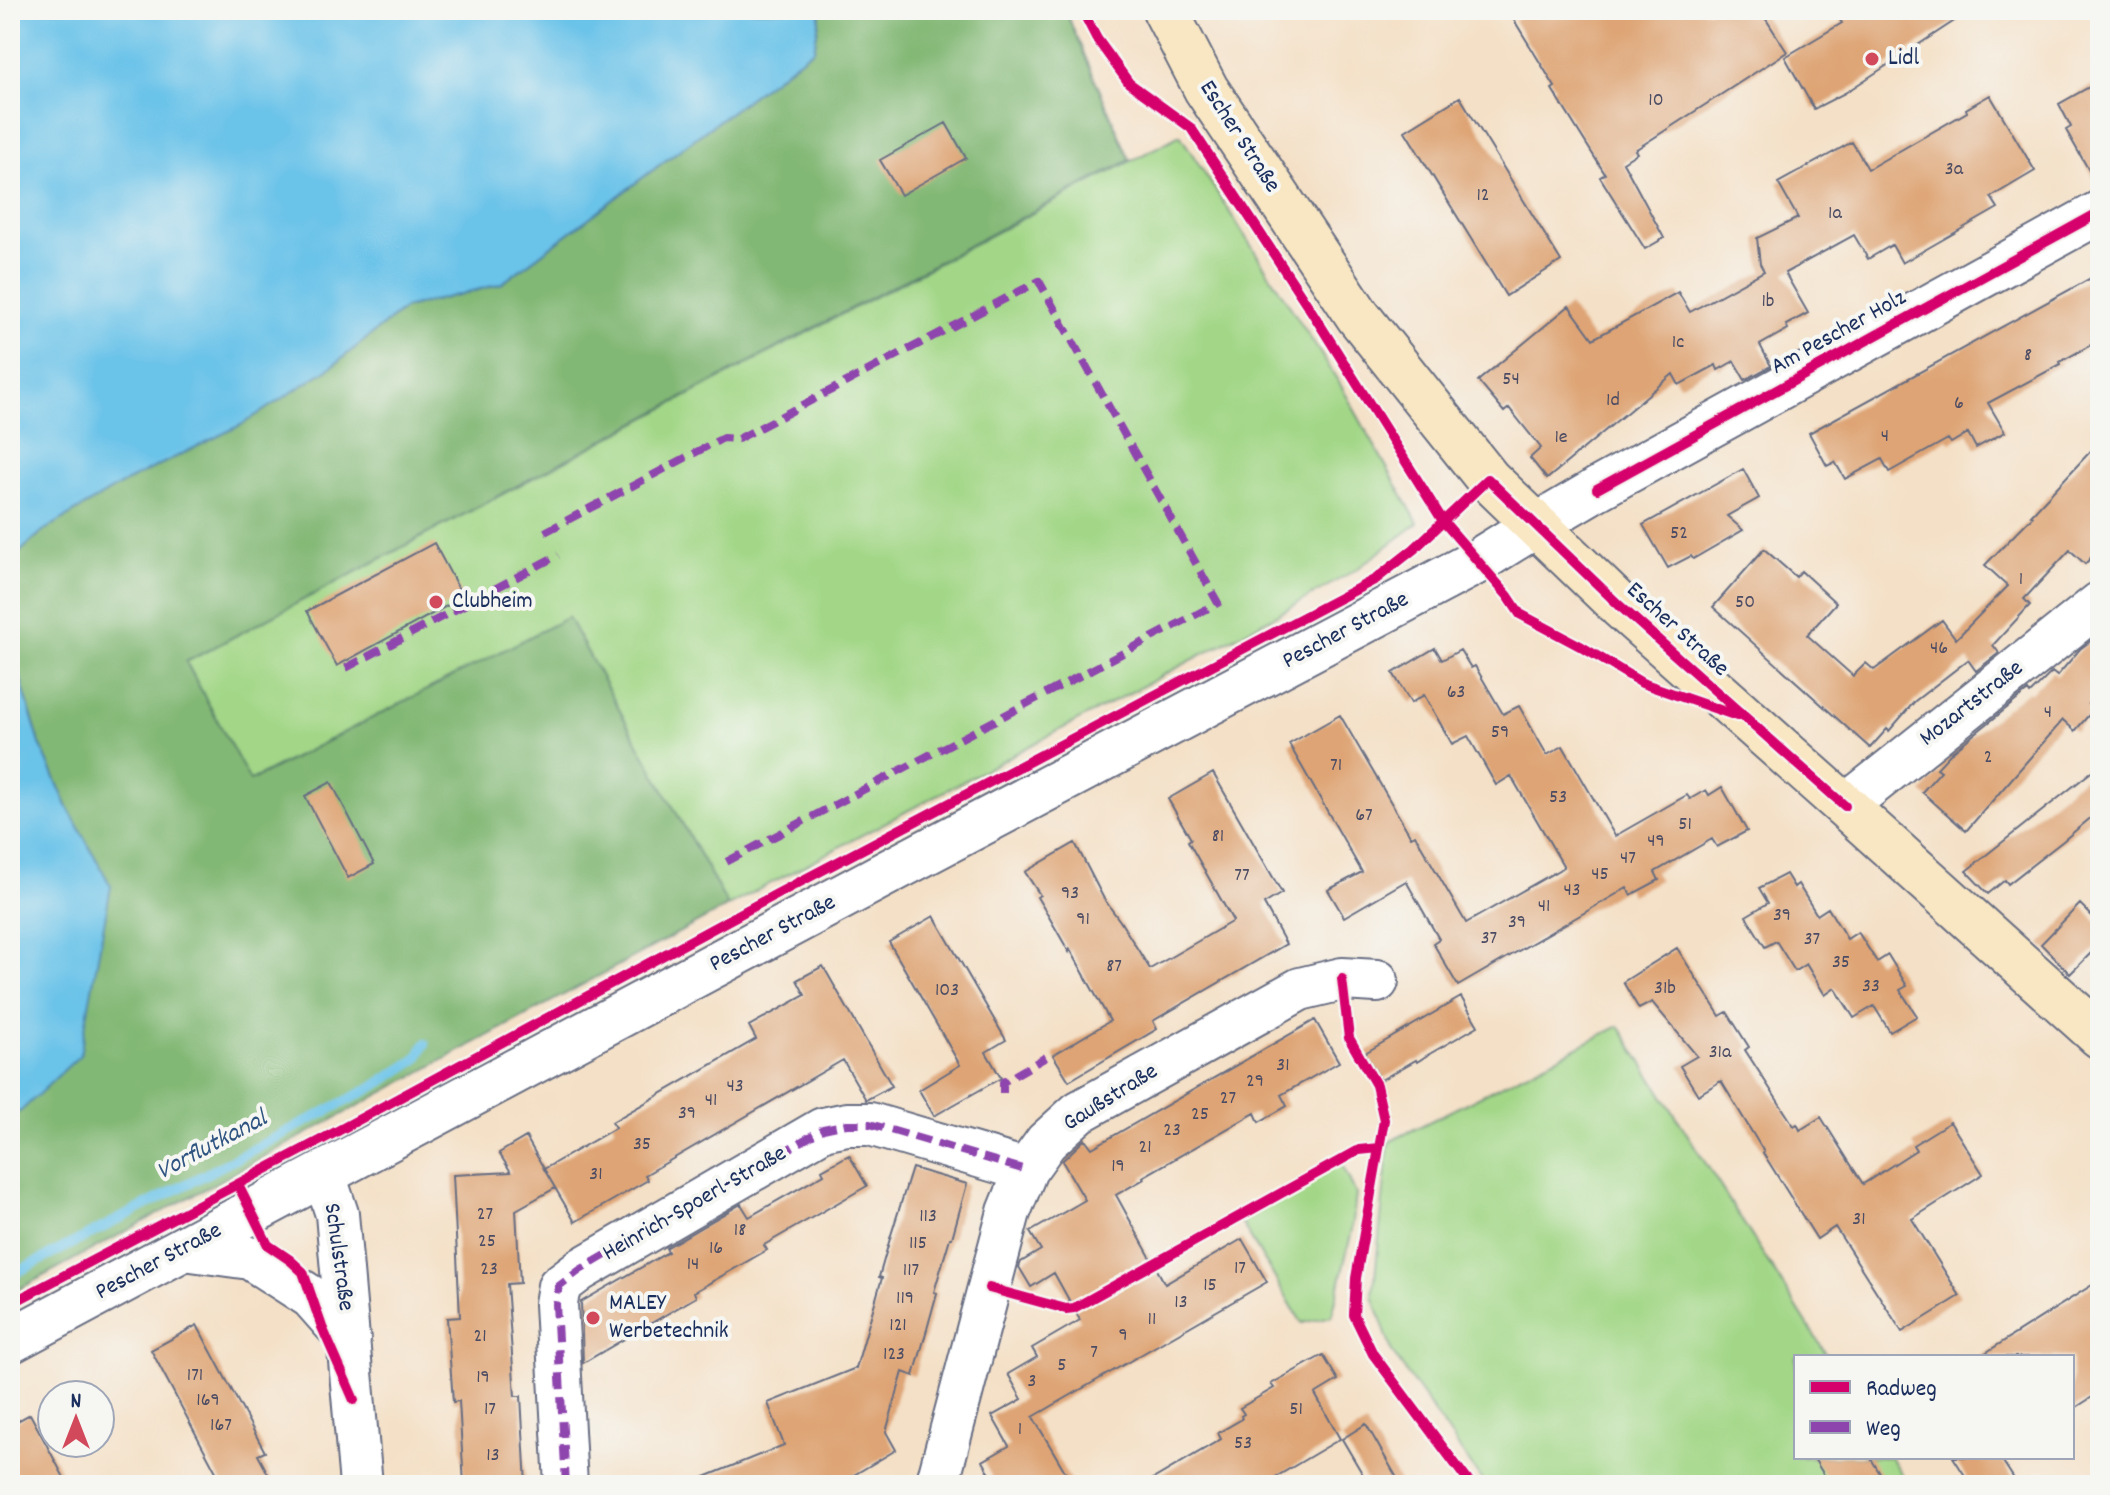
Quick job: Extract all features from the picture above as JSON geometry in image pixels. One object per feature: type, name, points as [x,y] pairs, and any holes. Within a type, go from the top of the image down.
[{"type":"main road","name":"Escher Straße","points":[[1165,10],[1206,89],[1358,316],[1488,479],[1620,606],[2100,1036]]},
{"type":"street","name":"Am Pescher Holz","points":[[1536,525],[2100,212]]},
{"type":"street","name":"Pescher Straße","points":[[10,1341],[1478,561],[1536,525]]},
{"type":"street","name":"Mozartstraße","points":[[1845,806],[2100,603]]},
{"type":"street","name":"Gaußstraße","points":[[937,1485],[1009,1212],[1026,1170],[1046,1142],[1079,1112],[1300,989],[1342,979],[1377,981]]},
{"type":"street","name":"Heinrich-Spoerl-Straße","points":[[566,1485],[556,1304],[559,1286],[580,1270],[823,1129],[847,1124],[870,1124],[1026,1170]]},
{"type":"street","name":"Schulstraße","points":[[321,1176],[337,1214],[361,1485]]},
{"type":"street","name":"Schulstraße","points":[[184,1249],[250,1258],[311,1297],[349,1340]]},
{"type":"green space","points":[[821,10],[1065,10],[1130,160],[186,662],[250,781],[568,617],[728,906],[10,1294],[10,1115],[21,1111],[68,808],[40,744],[10,644],[10,561],[43,531],[127,481],[241,425],[331,367],[405,308],[501,284],[814,49]]},
{"type":"green space","points":[[1180,135],[1340,384],[1418,523],[1357,569],[1286,610],[728,906],[568,618],[249,781],[186,662]]},
{"type":"green space","points":[[1619,1026],[1827,1355],[1794,1355],[1794,1459],[1892,1459],[1909,1485],[1485,1485],[1392,1352],[1373,1296],[1389,1142]]},
{"type":"green space","points":[[1340,1160],[1356,1194],[1352,1230],[1332,1316],[1302,1323],[1238,1217]]},
{"type":"water","points":[[10,10],[821,10],[814,49],[501,284],[405,308],[331,367],[241,425],[127,481],[43,531],[10,561]]},
{"type":"water","points":[[10,644],[40,744],[68,808],[111,886],[80,1055],[21,1111],[10,1115]]},
{"type":"building","points":[[1531,10],[1760,10],[1787,52],[1635,150],[1637,153],[1623,162],[1664,238],[1645,249],[1600,177],[1605,174],[1514,20]]},
{"type":"building","name":"Lidl","points":[[1833,10],[1971,10],[1845,93],[1814,109],[1785,57],[1842,23]]},
{"type":"building","points":[[2100,81],[2099,188],[2066,130],[2071,127],[2059,104]]},
{"type":"building","points":[[1990,95],[2035,171],[1991,197],[1998,208],[1902,263],[1892,245],[1868,259],[1854,235],[1785,273],[1808,313],[1760,345],[1771,366],[1745,380],[1734,361],[1718,370],[1716,365],[1679,385],[1673,374],[1547,479],[1530,458],[1541,448],[1509,408],[1504,412],[1478,381],[1569,306],[1593,339],[1678,292],[1690,312],[1764,271],[1760,264],[1757,238],[1798,218],[1778,183],[1852,142],[1868,169],[1967,112],[1966,109]]},
{"type":"building","points":[[1460,97],[1561,261],[1506,296],[1405,131]]},
{"type":"building","points":[[946,123],[966,158],[901,195],[880,160]]},
{"type":"building","points":[[2100,273],[2100,340],[1988,403],[2005,432],[1976,448],[1968,433],[1951,443],[1948,439],[1889,472],[1882,459],[1845,479],[1835,462],[1827,466],[1809,433]]},
{"type":"building","points":[[2100,441],[2100,548],[2085,564],[2070,550],[2024,599],[2030,605],[1993,645],[1999,653],[1976,671],[1968,660],[1915,701],[1870,748],[1713,607],[1764,549],[1796,577],[1801,571],[1836,603],[1807,635],[1853,676],[1866,663],[1874,670],[1942,620],[1956,639],[2008,586],[1985,565]]},
{"type":"building","points":[[1743,469],[1759,498],[1727,516],[1743,530],[1693,559],[1691,556],[1668,568],[1643,525]]},
{"type":"building","points":[[434,543],[463,597],[337,666],[307,611]]},
{"type":"building","points":[[2100,634],[2100,691],[2088,704],[2094,709],[2075,731],[2063,720],[1966,831],[1922,792],[1941,771],[1937,768],[1952,752],[2028,691],[2030,694],[2052,672],[2057,676],[2080,649]]},
{"type":"building","points":[[1435,648],[1442,660],[1460,650],[1471,668],[1475,666],[1503,714],[1519,706],[1547,755],[1563,746],[1615,836],[1687,795],[1690,799],[1706,790],[1709,795],[1722,787],[1747,831],[1717,847],[1712,839],[1655,872],[1659,880],[1631,895],[1627,888],[1458,986],[1433,943],[1439,939],[1406,881],[1344,917],[1328,890],[1362,872],[1289,744],[1340,715],[1411,837],[1415,835],[1466,923],[1564,867],[1511,776],[1496,785],[1468,736],[1452,744],[1424,695],[1411,703],[1393,673]]},
{"type":"building","points":[[2100,765],[2100,810],[2063,841],[2008,884],[2005,880],[1988,894],[1966,871]]},
{"type":"building","points":[[1213,773],[1282,893],[1264,904],[1286,944],[1153,1021],[1157,1029],[1069,1081],[1053,1055],[1110,1021],[1025,872],[1075,843],[1104,899],[1150,969],[1233,921],[1168,799]]},
{"type":"building","points":[[331,782],[374,864],[348,878],[305,796]]},
{"type":"building","points":[[1786,874],[1794,887],[1798,884],[1817,915],[1828,908],[1847,939],[1858,932],[1877,962],[1888,955],[1907,986],[1900,990],[1917,1016],[1890,1032],[1874,1006],[1854,1018],[1835,988],[1825,995],[1806,964],[1795,971],[1776,941],[1765,947],[1746,916],[1768,903],[1759,888]]},
{"type":"building","points":[[2080,904],[2100,924],[2100,944],[2070,974],[2041,944]]},
{"type":"building","points":[[934,916],[1006,1040],[986,1052],[1001,1078],[934,1116],[919,1090],[960,1065],[889,942]]},
{"type":"building","points":[[1677,948],[1720,1016],[1727,1012],[1749,1047],[1745,1050],[1794,1126],[1797,1124],[1800,1130],[1821,1117],[1863,1184],[1916,1150],[1913,1145],[1950,1122],[1983,1174],[1912,1219],[1960,1296],[1902,1332],[1835,1227],[1817,1239],[1721,1081],[1698,1095],[1680,1066],[1697,1056],[1652,1002],[1639,1009],[1623,982]]},
{"type":"building","points":[[823,966],[892,1086],[866,1100],[843,1060],[645,1175],[648,1180],[575,1222],[544,1169],[615,1128],[612,1122],[756,1039],[749,1026],[805,995],[797,980]]},
{"type":"building","points":[[1461,997],[1478,1026],[1381,1080],[1365,1053]]},
{"type":"building","points":[[1315,1020],[1339,1062],[1281,1095],[1287,1106],[1259,1122],[1255,1113],[1116,1195],[1165,1284],[1242,1239],[1267,1282],[1033,1417],[1073,1485],[996,1485],[983,1461],[1009,1446],[992,1416],[1022,1399],[1008,1374],[1037,1357],[1032,1348],[1080,1320],[1054,1273],[1031,1287],[1019,1267],[1021,1262],[1041,1250],[1030,1232],[1085,1200],[1062,1161],[1085,1139],[1092,1148]]},
{"type":"building","points":[[526,1137],[555,1188],[516,1210],[520,1283],[507,1284],[515,1396],[521,1396],[526,1485],[464,1485],[459,1401],[453,1402],[447,1318],[460,1317],[453,1175],[511,1172],[499,1153]]},
{"type":"building","points":[[849,1155],[867,1186],[764,1245],[767,1250],[694,1292],[696,1297],[583,1363],[581,1302],[668,1252],[666,1248],[741,1204],[749,1217],[824,1174],[822,1170]]},
{"type":"building","points":[[912,1168],[967,1184],[934,1292],[937,1293],[914,1376],[903,1372],[886,1432],[896,1450],[837,1485],[690,1485],[784,1445],[768,1403],[856,1368]]},
{"type":"building","points":[[2100,1280],[2100,1392],[2074,1409],[2074,1355],[1982,1355]]},
{"type":"building","points":[[197,1325],[265,1452],[258,1455],[274,1485],[223,1485],[151,1350]]},
{"type":"building","points":[[1323,1355],[1338,1380],[1315,1394],[1340,1439],[1262,1485],[1143,1485],[1221,1439],[1218,1433],[1242,1419],[1244,1414],[1240,1408],[1274,1388],[1271,1384]]},
{"type":"building","points":[[30,1414],[36,1425],[36,1459],[54,1459],[68,1485],[10,1485],[10,1425]]},
{"type":"building","points":[[1366,1424],[1401,1485],[1369,1485],[1342,1439]]},
{"type":"building","points":[[1814,1459],[1871,1459],[1887,1485],[1830,1485]]},
{"type":"building","points":[[1954,1459],[2001,1459],[2018,1485],[1971,1485]]},
{"type":"waterway","name":"Vorflutkanal","points":[[10,1276],[375,1086],[417,1059],[425,1044]]},
{"type":"marked path","points":[[545,532],[723,438],[738,439],[1039,281],[1218,603],[726,862]]},
{"type":"marked path","points":[[346,668],[558,555]]},
{"type":"marked path","points":[[1003,1093],[1003,1082],[1046,1057]]},
{"type":"marked path","points":[[566,1485],[556,1304],[559,1286],[580,1270],[823,1129],[847,1124],[870,1124],[1026,1170]]},
{"type":"cycle path","points":[[1082,10],[1097,39],[1129,83],[1191,128],[1312,312],[1443,521],[1520,614],[1642,683],[1737,716]]},
{"type":"cycle path","points":[[1597,489],[2100,212]]},
{"type":"cycle path","points":[[10,1304],[775,895],[1376,579],[1414,549],[1488,479],[1620,606],[1845,806]]},
{"type":"cycle path","points":[[1342,979],[1349,1038],[1376,1085],[1384,1120],[1356,1278],[1354,1315],[1373,1354],[1471,1485]]},
{"type":"cycle path","points":[[989,1288],[1066,1309],[1074,1308],[1359,1150],[1379,1148]]},
{"type":"cycle path","points":[[238,1185],[268,1245],[303,1272],[322,1327],[354,1400]]},
{"type":"place","name":"Lidl","points":[[1872,59]]},
{"type":"place","name":"Clubheim","points":[[436,602]]},
{"type":"place","name":"MALEY Werbetechnik","points":[[593,1318]]}]
